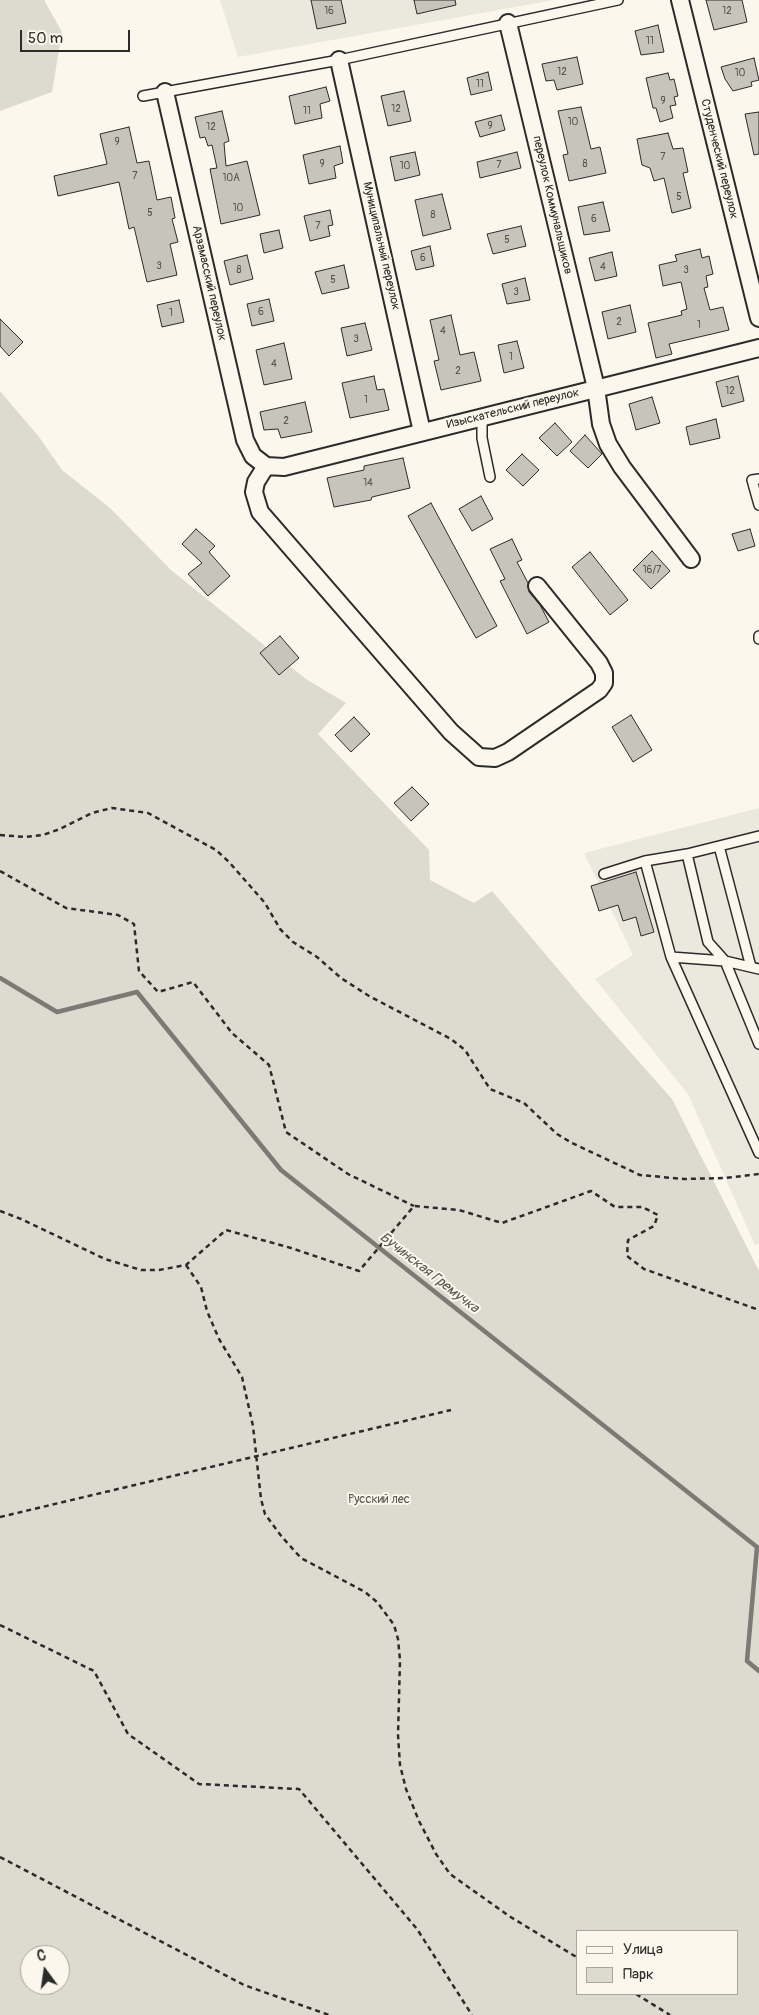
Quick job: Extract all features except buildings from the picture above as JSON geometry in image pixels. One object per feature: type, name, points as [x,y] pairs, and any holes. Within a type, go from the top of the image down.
[{"type":"street","name":"Студенческий переулок","points":[[680,0],[759,318]]},
{"type":"street","name":"переулок Коммунальщиков","points":[[508,23],[596,388],[601,424],[608,444],[622,467],[691,559]]},
{"type":"street","name":"Муниципальный переулок","points":[[339,60],[422,432]]},
{"type":"street","name":"Арзамасский переулок","points":[[165,92],[245,440],[253,456],[266,466]]},
{"type":"street","name":"Изыскательский переулок","points":[[266,466],[284,467],[759,348]]},
{"type":"street","points":[[266,466],[256,482],[254,492],[260,512],[451,732],[480,757],[495,758],[508,752],[599,690],[604,683],[604,673],[599,662],[537,586]]},
{"type":"lane","points":[[143,96],[339,60],[618,0]]},
{"type":"lane","points":[[482,418],[482,438],[490,477]]},
{"type":"lane","points":[[759,478],[752,480],[759,505]]},
{"type":"lane","points":[[604,874],[645,861],[687,854],[759,836]]},
{"type":"lane","points":[[671,957],[725,961],[755,968],[719,846]]},
{"type":"lane","points":[[687,854],[708,942],[725,961],[759,1044]]},
{"type":"lane","points":[[645,861],[671,957],[759,1153]]},
{"type":"lane","points":[[749,1022],[759,1018]]},
{"type":"path","points":[[0,834],[43,835],[60,830],[92,813],[112,808],[148,812],[216,850],[265,903],[280,929],[293,942],[317,957],[341,978],[377,1001],[451,1039],[465,1050],[490,1089],[524,1102],[557,1134],[572,1143],[640,1175],[684,1179],[725,1178],[759,1174]]},
{"type":"path","points":[[0,871],[66,908],[118,915],[134,924],[139,971],[158,992],[193,982],[232,1033],[269,1065],[286,1132],[348,1174],[414,1206],[459,1210],[502,1223],[591,1191],[615,1206],[642,1207],[658,1215],[654,1226],[628,1240],[627,1256],[644,1269],[759,1310]]},
{"type":"path","points":[[0,1211],[105,1259],[132,1268],[159,1270],[186,1265],[226,1230],[291,1248],[359,1271],[414,1206]]},
{"type":"path","points":[[186,1265],[201,1287],[207,1311],[218,1338],[242,1377],[253,1426],[261,1499],[265,1514],[296,1553],[308,1562],[359,1587],[371,1596],[386,1613],[394,1626],[398,1639],[400,1660],[398,1735],[400,1766],[418,1821],[440,1862],[450,1874],[509,1916],[576,1957]]},
{"type":"path","points":[[0,1517],[450,1410]]},
{"type":"path","points":[[0,1625],[94,1671],[128,1734],[199,1784],[299,1789],[417,1929],[472,2015]]},
{"type":"path","points":[[0,1857],[244,1985],[329,2015]]},
{"type":"path","points":[[638,1995],[670,2015]]},
{"type":"shaded area","points":[[220,0],[554,0],[238,57]]},
{"type":"shaded area","points":[[759,808],[759,1244],[755,1245],[688,1094],[595,979],[633,955],[584,853]]},
{"type":"green space","points":[[0,0],[44,0],[62,32],[52,92],[0,111]]},
{"type":"green space","name":"Русский лес","points":[[0,391],[39,437],[62,470],[110,508],[171,570],[306,679],[346,703],[318,734],[429,850],[430,880],[474,903],[492,891],[585,1001],[672,1099],[759,1271],[759,2015],[0,2015]]},
{"type":"waterway","name":"Бучинская Гремучка","points":[[0,978],[57,1012],[137,992],[281,1170],[757,1547],[747,1661],[759,1671]]}]
